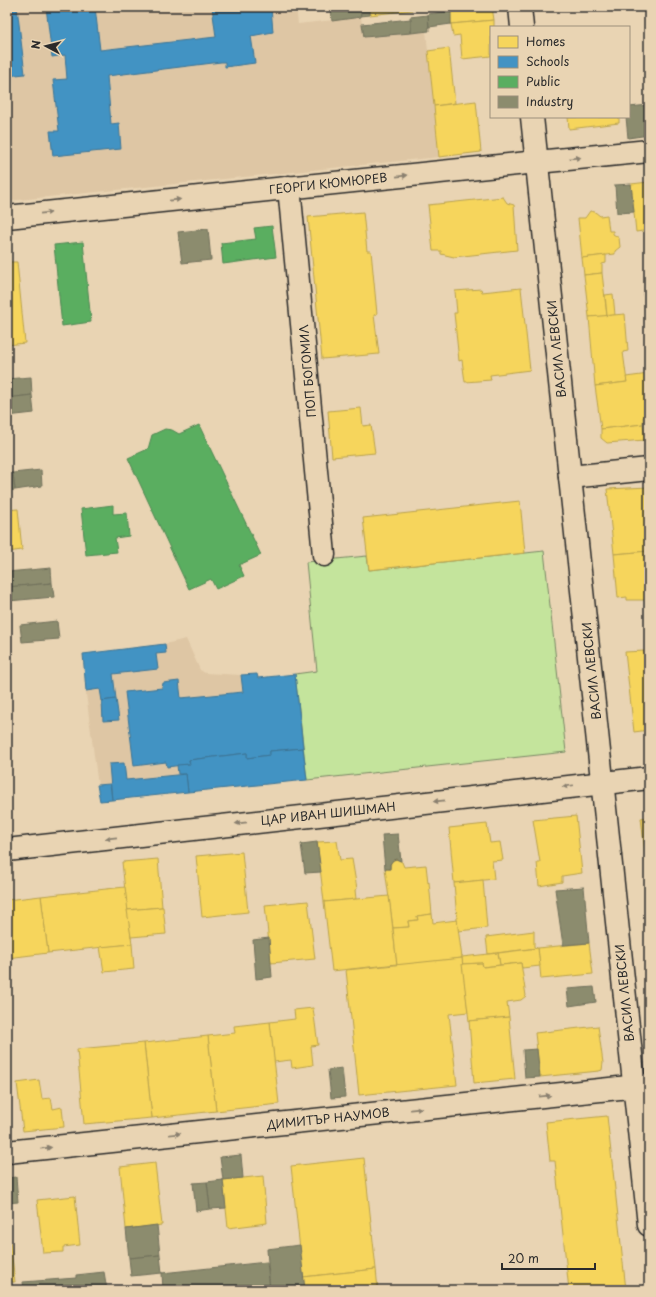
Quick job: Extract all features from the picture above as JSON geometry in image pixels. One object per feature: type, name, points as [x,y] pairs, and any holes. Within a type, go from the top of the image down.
[{"type":"street","points":[[520,7],[522,26]]},
{"type":"street","name":"ВАСИЛ ЛЕВСКИ","points":[[532,118],[602,782],[642,1086],[649,1225]]},
{"type":"street","name":"ГЕОРГИ КЮМЮРЕВ","points":[[7,217],[649,151]]},
{"type":"street","name":"ПОП БОГОМИЛ","points":[[290,188],[324,555]]},
{"type":"street","points":[[570,477],[649,469]]},
{"type":"street","name":"ЦАР ИВАН ШИШМАН","points":[[7,850],[602,782],[649,778]]},
{"type":"street","name":"ДИМИТЪР НАУМОВ","points":[[7,1152],[642,1086]]},
{"type":"shaded area","points":[[7,7],[296,7],[298,24],[361,17],[364,37],[426,31],[439,157],[8,201]]},
{"type":"shaded area","points":[[186,639],[200,670],[205,673],[241,675],[257,674],[259,678],[295,674],[307,780],[100,801],[85,686],[83,654],[165,644]]},
{"type":"green space","points":[[544,551],[566,752],[307,780],[295,674],[317,671],[306,562],[367,556],[369,570]]},
{"type":"building: Homes","points":[[370,7],[411,7],[412,10],[370,15]]},
{"type":"building: Homes","points":[[450,7],[492,7],[494,20],[451,24]]},
{"type":"building: Homes","points":[[494,20],[494,26],[490,26],[490,56],[462,59],[460,35],[453,36],[451,24]]},
{"type":"building: Homes","points":[[449,48],[455,103],[434,106],[428,51]]},
{"type":"building: Homes","points":[[476,101],[481,152],[439,157],[434,106]]},
{"type":"building: Homes","points":[[568,118],[619,118],[619,123],[569,129]]},
{"type":"building: Homes","points":[[649,182],[649,230],[636,232],[631,184]]},
{"type":"building: Homes","points":[[503,197],[507,203],[514,205],[517,250],[454,257],[441,254],[441,251],[433,251],[428,205]]},
{"type":"building: Homes","points":[[590,211],[595,212],[600,216],[607,215],[609,231],[613,231],[613,234],[619,238],[620,247],[615,251],[615,254],[582,258],[578,218],[585,218]]},
{"type":"building: Homes","points":[[363,212],[367,251],[371,251],[377,314],[374,315],[379,354],[322,359],[308,217]]},
{"type":"building: Homes","points":[[7,251],[8,262],[17,262],[25,343],[7,345]]},
{"type":"building: Homes","points":[[606,255],[606,263],[602,264],[602,273],[584,275],[582,258]]},
{"type":"building: Homes","points":[[602,273],[607,316],[589,317],[584,275]]},
{"type":"building: Homes","points":[[521,288],[530,370],[490,375],[491,380],[465,382],[462,360],[459,361],[454,313],[457,313],[455,291],[481,289],[482,292]]},
{"type":"building: Homes","points":[[613,294],[615,315],[607,316],[605,295]]},
{"type":"building: Homes","points":[[625,314],[628,351],[623,352],[627,382],[595,386],[589,317]]},
{"type":"building: Homes","points":[[649,374],[649,416],[643,417],[643,424],[601,429],[595,386],[627,382],[626,377]]},
{"type":"building: Homes","points":[[361,408],[363,426],[371,425],[375,453],[332,457],[328,411]]},
{"type":"building: Homes","points":[[643,424],[645,440],[607,443],[601,438],[601,429]]},
{"type":"building: Homes","points":[[649,487],[649,551],[614,554],[607,489]]},
{"type":"building: Homes","points":[[520,501],[525,553],[369,570],[363,518]]},
{"type":"building: Homes","points":[[18,509],[22,550],[7,552],[7,510]]},
{"type":"building: Homes","points":[[649,551],[649,600],[627,600],[627,597],[618,598],[614,554]]},
{"type":"building: Homes","points":[[644,651],[645,656],[649,655],[649,730],[634,732],[625,652]]},
{"type":"building: Homes","points":[[576,816],[582,873],[562,876],[562,882],[539,886],[537,862],[540,862],[533,820]]},
{"type":"building: Homes","points":[[649,817],[649,888],[641,818]]},
{"type":"building: Homes","points":[[487,824],[490,843],[500,842],[503,860],[492,861],[494,879],[454,883],[449,828]]},
{"type":"building: Homes","points":[[337,841],[340,860],[352,859],[357,889],[355,890],[356,899],[324,902],[317,842]]},
{"type":"building: Homes","points":[[242,852],[248,912],[202,917],[196,856]]},
{"type":"building: Homes","points":[[158,859],[162,907],[127,910],[122,862]]},
{"type":"building: Homes","points":[[396,859],[402,862],[404,867],[426,865],[432,914],[417,916],[418,920],[408,921],[409,927],[393,928],[385,869],[390,869],[391,862]]},
{"type":"building: Homes","points":[[483,880],[487,928],[458,931],[454,883]]},
{"type":"building: Homes","points":[[125,887],[132,944],[48,953],[41,896]]},
{"type":"building: Homes","points":[[41,896],[48,953],[7,958],[7,900]]},
{"type":"building: Homes","points":[[389,896],[397,964],[332,971],[324,902]]},
{"type":"building: Homes","points":[[308,901],[315,959],[271,963],[265,905]]},
{"type":"building: Homes","points":[[163,907],[166,934],[131,937],[127,910]]},
{"type":"building: Homes","points":[[432,914],[433,923],[457,920],[462,958],[397,966],[393,928],[409,927],[408,921],[418,920],[417,916]]},
{"type":"building: Homes","points":[[534,931],[534,947],[537,948],[488,954],[486,937]]},
{"type":"building: Homes","points":[[589,943],[593,974],[541,979],[538,948]]},
{"type":"building: Homes","points":[[132,944],[134,969],[104,972],[100,947]]},
{"type":"building: Homes","points":[[538,948],[540,966],[522,968],[521,963],[500,965],[498,953]]},
{"type":"building: Homes","points":[[498,953],[500,965],[483,967],[482,963],[462,964],[462,957]]},
{"type":"building: Homes","points":[[462,958],[468,1012],[449,1014],[457,1085],[359,1095],[346,970]]},
{"type":"building: Homes","points":[[482,963],[483,967],[521,963],[526,996],[521,1000],[507,1002],[509,1017],[469,1021],[462,964]]},
{"type":"building: Homes","points":[[313,1008],[318,1045],[311,1046],[313,1065],[292,1068],[291,1060],[274,1062],[270,1022],[295,1019],[294,1010]]},
{"type":"building: Homes","points":[[509,1017],[515,1079],[474,1083],[469,1021]]},
{"type":"building: Homes","points":[[270,1022],[279,1104],[216,1111],[208,1036],[235,1033],[234,1026]]},
{"type":"building: Homes","points":[[598,1026],[603,1063],[602,1070],[540,1077],[535,1033]]},
{"type":"building: Homes","points":[[208,1036],[216,1111],[152,1118],[144,1043]]},
{"type":"building: Homes","points":[[144,1043],[152,1118],[84,1124],[77,1049]]},
{"type":"building: Homes","points":[[39,1080],[42,1099],[51,1098],[53,1109],[62,1107],[64,1127],[23,1131],[17,1083]]},
{"type":"building: Homes","points":[[607,1116],[626,1290],[569,1290],[555,1161],[550,1161],[546,1122]]},
{"type":"building: Homes","points":[[364,1158],[376,1269],[303,1277],[291,1166]]},
{"type":"building: Homes","points":[[155,1163],[162,1225],[126,1229],[120,1167]]},
{"type":"building: Homes","points":[[263,1176],[267,1223],[228,1228],[223,1180]]},
{"type":"building: Homes","points":[[75,1196],[80,1245],[63,1247],[63,1252],[43,1253],[37,1200]]},
{"type":"building: Homes","points":[[7,1216],[15,1282],[9,1282],[10,1290],[7,1290]]},
{"type":"building: Homes","points":[[376,1269],[378,1290],[305,1290],[303,1277]]},
{"type":"building: Schools","points":[[7,7],[17,7],[25,74],[7,76]]},
{"type":"building: Schools","points":[[46,7],[95,7],[100,50],[216,37],[212,7],[271,7],[273,32],[251,36],[255,63],[225,67],[225,62],[221,62],[107,76],[111,124],[119,123],[121,149],[53,156],[50,131],[59,131],[53,80],[67,79],[65,55],[52,57]]},
{"type":"building: Schools","points":[[165,644],[166,653],[156,654],[158,669],[113,674],[116,699],[102,701],[100,689],[86,691],[83,654]]},
{"type":"building: Schools","points":[[257,674],[258,678],[295,674],[303,748],[270,751],[270,755],[247,758],[247,753],[189,760],[190,764],[167,767],[166,762],[134,766],[125,692],[162,688],[163,683],[179,681],[181,698],[243,692],[241,675]]},
{"type":"building: Schools","points":[[116,699],[119,720],[103,721],[102,701]]},
{"type":"building: Schools","points":[[303,748],[307,780],[188,792],[186,774],[178,774],[177,765],[190,764],[189,760],[247,753],[247,758],[270,755],[270,751]]},
{"type":"building: Schools","points":[[124,763],[126,780],[186,774],[188,792],[112,800],[109,764]]},
{"type":"building: Schools","points":[[110,784],[112,800],[100,801],[97,785]]},
{"type":"building: Public","points":[[272,226],[276,257],[223,264],[221,243],[256,239],[254,228]]},
{"type":"building: Public","points":[[83,242],[91,322],[62,326],[54,245]]},
{"type":"building: Public","points":[[199,425],[261,555],[239,565],[244,576],[216,589],[211,579],[189,589],[128,458],[148,449],[152,435],[165,429],[172,430],[179,434]]},
{"type":"building: Public","points":[[113,505],[113,514],[127,513],[129,536],[115,538],[117,552],[86,555],[81,509]]},
{"type":"building: Industry","points":[[330,7],[360,7],[361,17],[332,21]]},
{"type":"building: Industry","points":[[360,7],[370,7],[370,15],[361,16]]},
{"type":"building: Industry","points":[[451,11],[451,24],[429,27],[428,14]]},
{"type":"building: Industry","points":[[428,15],[429,31],[411,33],[410,17]]},
{"type":"building: Industry","points":[[411,19],[411,33],[364,37],[362,24]]},
{"type":"building: Industry","points":[[649,105],[649,135],[628,138],[626,118],[630,118],[630,107]]},
{"type":"building: Industry","points":[[631,184],[634,212],[617,213],[615,185]]},
{"type":"building: Industry","points":[[208,229],[211,260],[182,263],[178,232]]},
{"type":"building: Industry","points":[[649,292],[649,310],[645,311],[643,293]]},
{"type":"building: Industry","points":[[31,377],[32,395],[7,398],[7,379]]},
{"type":"building: Industry","points":[[32,395],[34,413],[7,416],[7,398]]},
{"type":"building: Industry","points":[[41,470],[42,486],[15,490],[13,473]]},
{"type":"building: Industry","points":[[7,473],[13,473],[15,490],[7,491]]},
{"type":"building: Industry","points":[[51,568],[52,583],[7,587],[7,572]]},
{"type":"building: Industry","points":[[52,583],[54,597],[8,601],[7,587]]},
{"type":"building: Industry","points":[[57,621],[59,639],[22,642],[20,625]]},
{"type":"building: Industry","points":[[398,834],[401,861],[396,859],[393,860],[390,864],[390,869],[385,869],[382,835]]},
{"type":"building: Industry","points":[[317,842],[321,872],[305,873],[301,844]]},
{"type":"building: Industry","points":[[584,887],[589,943],[563,945],[555,889]]},
{"type":"building: Industry","points":[[269,938],[272,977],[256,979],[253,940]]},
{"type":"building: Industry","points":[[594,987],[596,1002],[569,1006],[567,989]]},
{"type":"building: Industry","points":[[537,1049],[540,1077],[525,1078],[523,1050]]},
{"type":"building: Industry","points":[[342,1068],[345,1097],[331,1098],[328,1070]]},
{"type":"building: Industry","points":[[241,1155],[243,1178],[223,1180],[220,1157]]},
{"type":"building: Industry","points":[[16,1177],[18,1202],[7,1203],[7,1178]]},
{"type":"building: Industry","points":[[223,1180],[226,1208],[210,1209],[207,1182]]},
{"type":"building: Industry","points":[[207,1182],[210,1209],[196,1211],[193,1183]]},
{"type":"building: Industry","points":[[157,1225],[160,1255],[129,1258],[126,1229]]},
{"type":"building: Industry","points":[[300,1245],[305,1290],[270,1290],[267,1249]]},
{"type":"building: Industry","points":[[160,1255],[162,1273],[131,1276],[129,1258]]},
{"type":"building: Industry","points":[[267,1262],[270,1290],[163,1290],[162,1273]]},
{"type":"building: Industry","points":[[104,1272],[107,1290],[24,1290],[23,1282],[76,1278],[76,1275]]}]
